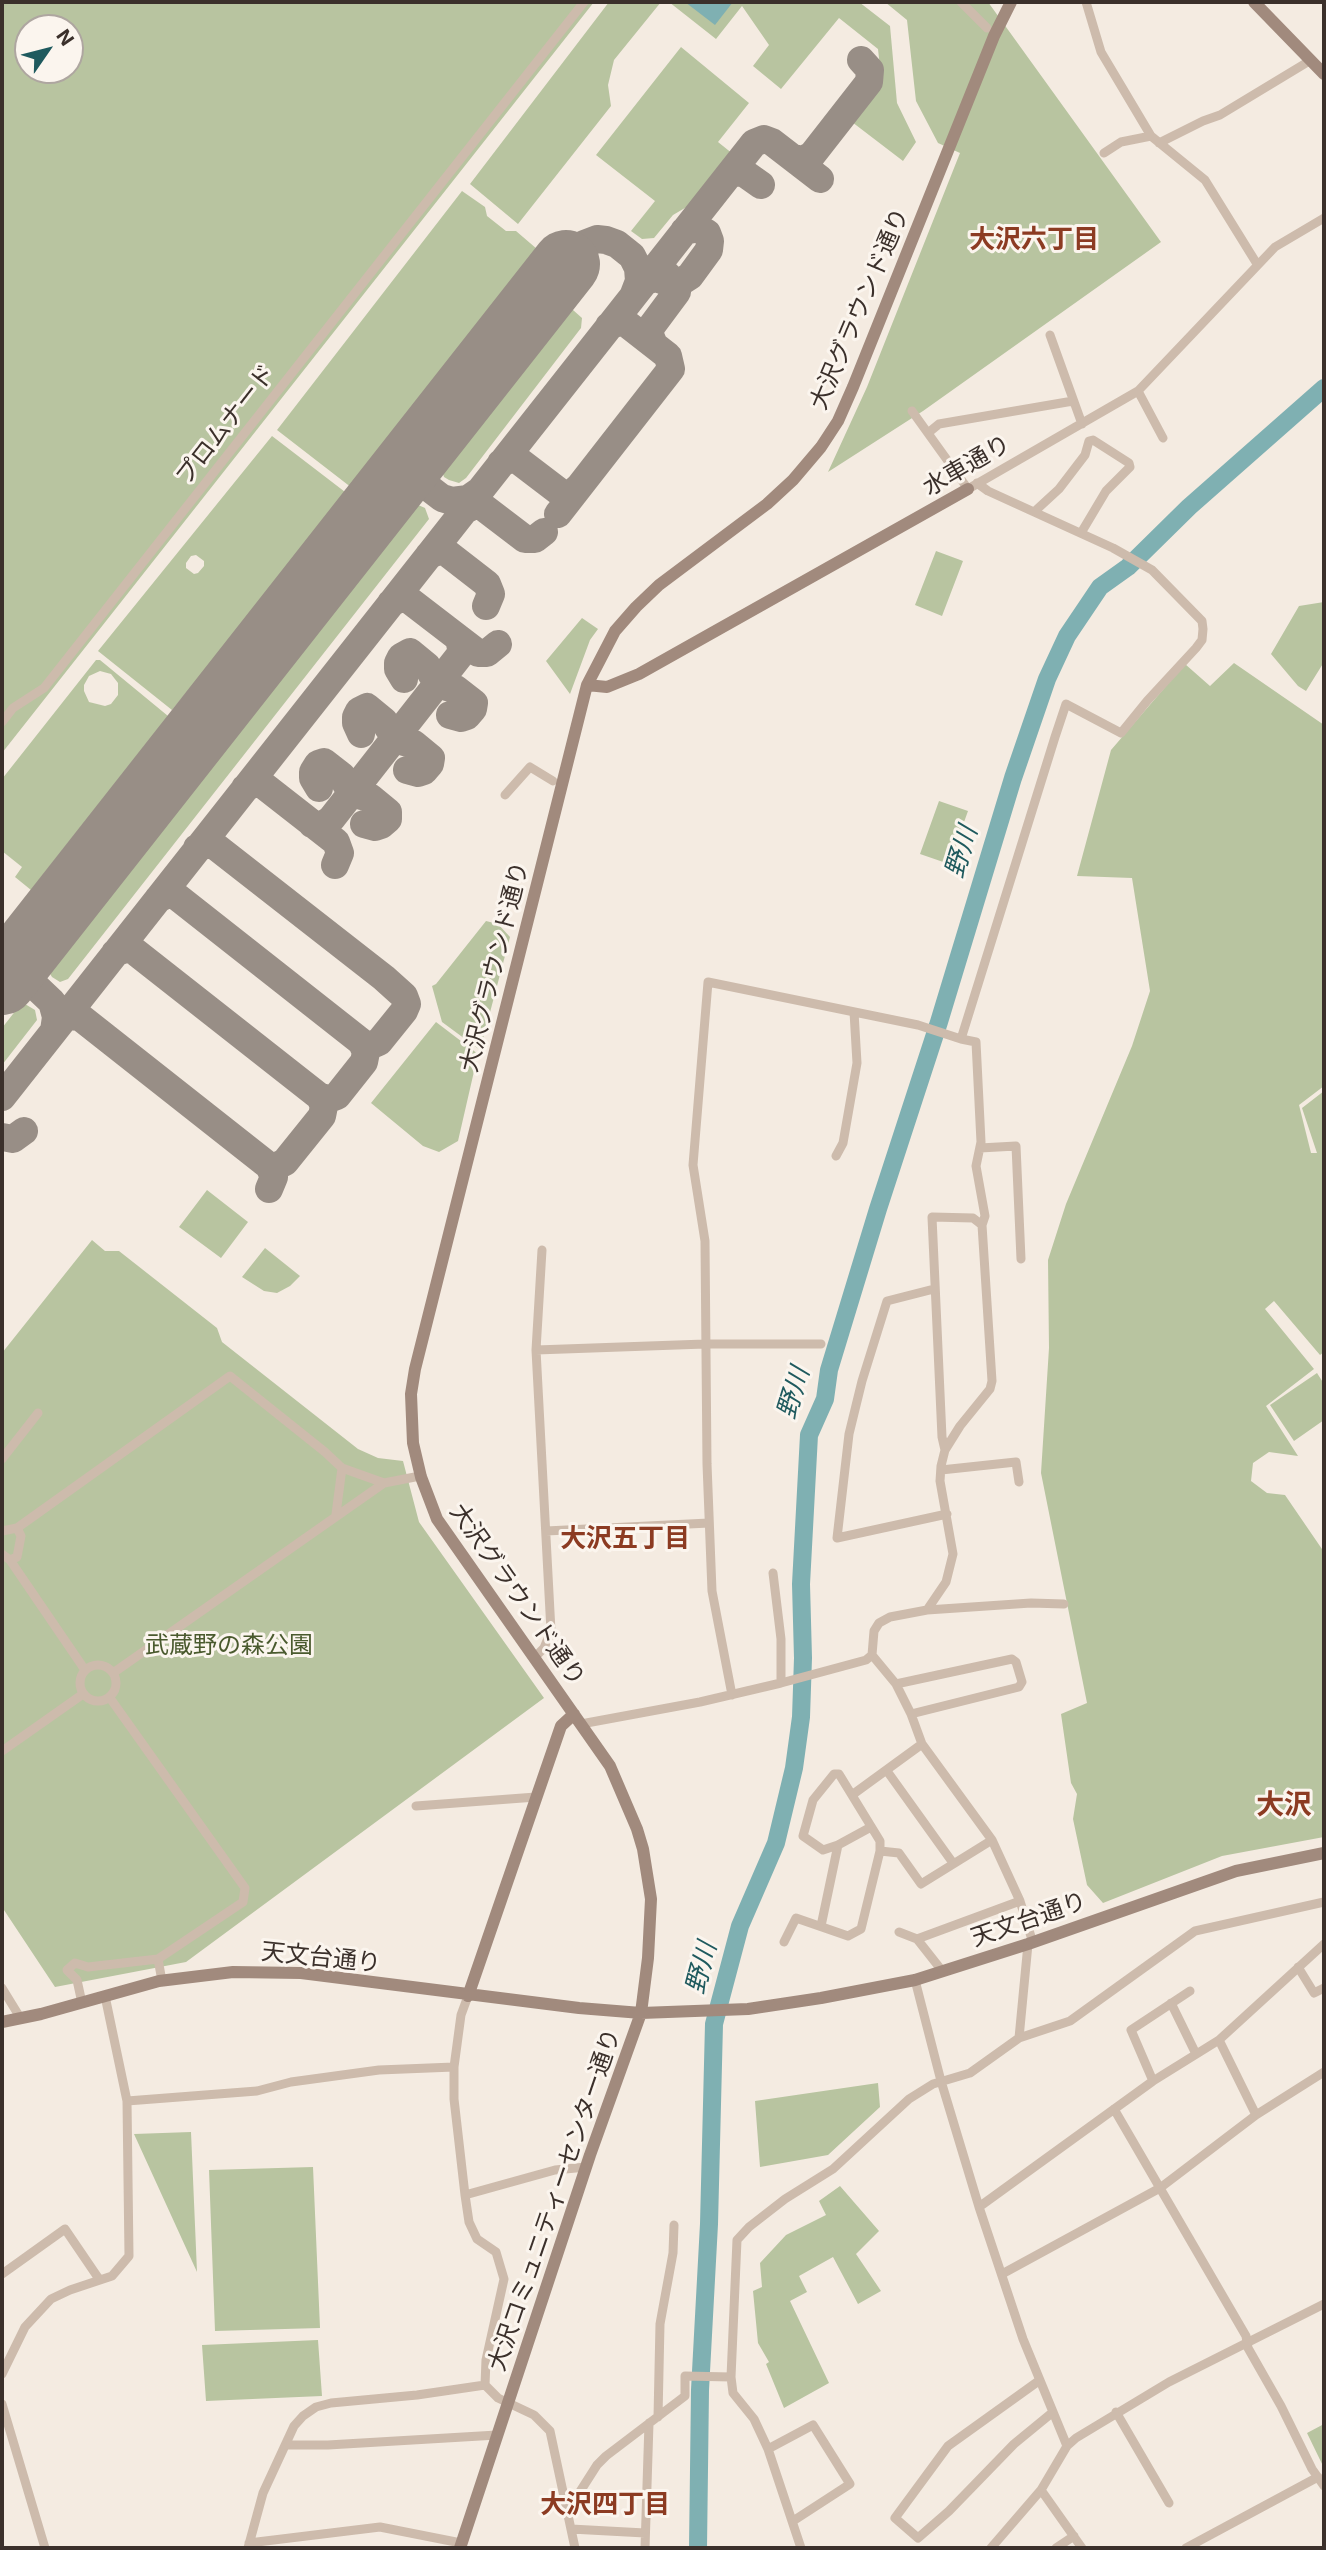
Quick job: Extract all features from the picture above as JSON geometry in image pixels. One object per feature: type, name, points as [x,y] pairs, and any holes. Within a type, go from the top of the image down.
[{"type":"street","name":"プロムナード","points":[[2,722],[13,708],[44,688],[584,2]]},
{"type":"street","points":[[961,2],[987,28]]},
{"type":"street","name":"大沢グラウンド通り","points":[[641,2013],[648,1958],[651,1899],[643,1849],[618,1784],[601,1752],[437,1519],[420,1476],[413,1443],[411,1418],[415,1369],[587,685],[607,645],[636,607],[659,585],[767,504],[821,447],[838,421],[994,36],[1011,2]]},
{"type":"street","points":[[1086,2],[1101,52],[1151,136],[1205,180],[1257,264]]},
{"type":"street","points":[[1254,2],[1324,74]]},
{"type":"street","points":[[1159,143],[1220,115],[1311,60]]},
{"type":"street","points":[[1104,153],[1121,142],[1151,136]]},
{"type":"street","name":"水車通り","points":[[587,685],[607,687],[639,674],[1138,391],[1257,264],[1287,239],[1324,218]]},
{"type":"street","points":[[1050,335],[1082,424]]},
{"type":"street","points":[[1138,391],[1163,438]]},
{"type":"street","points":[[928,433],[939,424],[1073,401]]},
{"type":"street","points":[[912,411],[973,486],[1082,533],[1146,567],[1161,578],[1202,621],[1202,640],[1121,733],[1066,704],[959,1038]]},
{"type":"street","points":[[1034,512],[1059,489],[1085,455],[1089,441],[1093,440],[1129,463],[1130,467],[1106,491],[1082,533]]},
{"type":"street","points":[[505,794],[530,767],[553,781]]},
{"type":"street","points":[[732,1695],[712,1591],[705,1241],[692,1165],[708,982],[921,1026],[976,1042],[980,1148],[976,1167],[985,1216],[982,1225],[992,1381],[990,1389],[945,1450]]},
{"type":"street","points":[[836,1156],[843,1143],[857,1063],[854,1012]]},
{"type":"street","points":[[980,1148],[1016,1146],[1021,1258]]},
{"type":"street","points":[[927,1610],[946,1582],[953,1554],[940,1481],[945,1450],[942,1437],[932,1217],[973,1218],[982,1225]]},
{"type":"street","points":[[534,1658],[544,1648],[551,1631],[536,1350],[542,1250]]},
{"type":"street","points":[[934,1289],[887,1301],[849,1434],[837,1538],[947,1514]]},
{"type":"street","points":[[536,1350],[705,1344],[821,1344]]},
{"type":"street","points":[[2,1531],[17,1528],[230,1376],[326,1452],[342,1468],[384,1483]]},
{"type":"street","points":[[2,1460],[38,1413]]},
{"type":"street","points":[[941,1470],[1016,1462],[1018,1482]]},
{"type":"street","points":[[336,1514],[342,1468]]},
{"type":"street","points":[[113,1673],[336,1514],[384,1483],[420,1476]]},
{"type":"street","points":[[546,1531],[709,1523]]},
{"type":"street","points":[[10,1560],[17,1557],[22,1536],[17,1528]]},
{"type":"street","points":[[2,1554],[10,1560],[85,1670]]},
{"type":"street","points":[[773,1573],[781,1639],[781,1683]]},
{"type":"street","points":[[1019,2038],[1030,1943],[1020,1901],[992,1840],[922,1744],[896,1684],[872,1655],[874,1631],[878,1623],[890,1617],[927,1610],[1064,1604]]},
{"type":"street","points":[[575,2548],[550,2431],[534,2415],[498,2398],[485,2385],[486,2360],[504,2279],[496,2252],[477,2239],[469,2222],[454,2099],[454,2067],[461,2015],[561,1726],[578,1719],[732,1695],[866,1660],[872,1655]]},
{"type":"street","points":[[896,1684],[1012,1659],[1016,1662],[1021,1682],[1018,1687],[911,1714]]},
{"type":"street","points":[[103,1665],[113,1673],[117,1683],[110,1698],[99,1702],[83,1694],[80,1682],[85,1670],[103,1665]]},
{"type":"street","points":[[2,1751],[83,1694]]},
{"type":"street","points":[[82,2003],[77,1980],[67,1970],[75,1963],[88,1966],[158,1959],[243,1902],[245,1888],[110,1698]]},
{"type":"street","points":[[852,1795],[922,1744]]},
{"type":"street","points":[[887,1771],[953,1863]]},
{"type":"street","points":[[783,1942],[796,1918],[848,1936],[861,1929],[880,1851],[880,1840],[839,1774],[834,1774],[813,1800],[803,1836],[823,1850],[871,1827]]},
{"type":"street","points":[[416,1806],[536,1797]]},
{"type":"street","points":[[880,1851],[899,1853],[921,1884],[992,1840]]},
{"type":"street","points":[[821,1926],[838,1845]]},
{"type":"street","name":"天文台通り","points":[[2,2022],[162,1981],[222,1972],[276,1972],[541,2005],[641,2013],[743,2010],[915,1980],[1236,1871],[1324,1853]]},
{"type":"street","points":[[917,1939],[1020,1901]]},
{"type":"street","points":[[801,2548],[768,2449],[754,2419],[733,2393],[730,2378],[737,2240],[785,2199],[833,2169],[909,2099],[933,2084],[971,2073],[1019,2038],[1070,2021],[1195,1931],[1324,1902]]},
{"type":"street","points":[[899,1932],[917,1939],[943,1972]]},
{"type":"street","points":[[979,2207],[1153,2081],[1219,2040],[1324,1944]]},
{"type":"street","points":[[158,1959],[162,1981]]},
{"type":"street","points":[[1298,1967],[1314,1993],[1324,1988]]},
{"type":"street","points":[[915,1980],[941,2081],[979,2207],[1023,2339],[1067,2446]]},
{"type":"street","points":[[2,1988],[21,2019]]},
{"type":"street","points":[[1153,2081],[1131,2030],[1190,1991]]},
{"type":"street","points":[[2,2374],[25,2327],[51,2299],[113,2276],[129,2256],[127,2101],[105,1996]]},
{"type":"street","points":[[1171,2003],[1196,2054]]},
{"type":"street","name":"大沢コミュニティーセンター通り","points":[[460,2546],[586,2167],[641,2013]]},
{"type":"street","points":[[1219,2040],[1256,2115]]},
{"type":"street","points":[[127,2101],[257,2091],[291,2082],[379,2070],[454,2067]]},
{"type":"street","points":[[1002,2274],[1160,2188],[1256,2115],[1324,2072]]},
{"type":"street","points":[[1114,2109],[1246,2336],[1324,2486]]},
{"type":"street","points":[[465,2195],[555,2170],[586,2167]]},
{"type":"street","points":[[658,2417],[660,2324],[673,2253],[674,2225]]},
{"type":"street","points":[[2,2274],[65,2229],[99,2279]]},
{"type":"street","points":[[991,2548],[1041,2490],[1067,2446],[1116,2412],[1324,2304]]},
{"type":"street","points":[[567,2512],[597,2465],[685,2396],[685,2376],[730,2378]]},
{"type":"street","points":[[1040,2380],[948,2446],[895,2518],[918,2538],[949,2511],[1014,2444],[1052,2412]]},
{"type":"street","points":[[460,2546],[380,2527],[248,2546],[263,2493],[294,2426],[316,2407],[485,2385]]},
{"type":"street","points":[[2,2404],[45,2548]]},
{"type":"street","points":[[1116,2412],[1169,2502]]},
{"type":"street","points":[[645,2548],[649,2423]]},
{"type":"street","points":[[768,2449],[813,2425],[850,2484],[793,2521]]},
{"type":"street","points":[[286,2445],[497,2435]]},
{"type":"street","points":[[1186,2548],[1318,2477]]},
{"type":"street","points":[[1041,2490],[1082,2548]]},
{"type":"street","points":[[571,2529],[645,2533]]},
{"type":"street","points":[[1056,2548],[1074,2536]]},
{"type":"green space","points":[[594,2],[2,753],[2,4]]},
{"type":"green space","points":[[609,2],[661,2],[614,60],[608,85],[611,106],[518,224],[470,184]]},
{"type":"green space","points":[[669,2],[859,2],[890,26],[897,103],[916,142],[903,161],[852,122],[882,85],[878,49],[839,18],[781,89],[753,66],[769,45],[742,6],[716,39]]},
{"type":"green space","points":[[885,2],[988,2],[1161,242],[923,411],[828,472],[867,387],[960,153],[938,143],[916,101],[907,20]]},
{"type":"green space","points":[[681,47],[749,103],[718,142],[733,154],[690,205],[673,215],[654,238],[642,239],[631,231],[655,201],[596,155]]},
{"type":"green space","points":[[462,191],[485,207],[487,216],[506,231],[516,231],[537,249],[352,488],[277,430]]},
{"type":"green space","points":[[569,309],[582,318],[581,328],[466,478],[459,483],[444,477],[442,471],[445,463]]},
{"type":"green space","points":[[272,436],[349,495],[172,710],[98,651]],"holes":[[[196,555],[204,561],[204,566],[198,573],[194,574],[186,568],[191,556]]]},
{"type":"green space","points":[[416,504],[425,508],[429,519],[68,979],[60,982],[52,977],[49,972],[51,964],[410,507]]},
{"type":"green space","points":[[936,551],[963,561],[942,616],[915,605]]},
{"type":"green space","points":[[1324,602],[1324,662],[1306,691],[1298,686],[1271,654],[1299,606]]},
{"type":"green space","points":[[582,618],[598,629],[590,640],[570,694],[546,661]]},
{"type":"green space","points":[[96,660],[100,660],[168,716],[31,890],[15,877],[22,867],[2,851],[2,779]],"holes":[[[100,671],[111,674],[118,683],[118,695],[111,704],[105,706],[89,702],[84,691],[89,676]]]},
{"type":"green space","points":[[1234,663],[1324,725],[1324,1086],[1299,1105],[1311,1153],[1317,1153],[1302,1108],[1324,1091],[1324,1352],[1320,1355],[1274,1301],[1265,1309],[1314,1369],[1266,1406],[1298,1456],[1269,1452],[1253,1463],[1251,1481],[1267,1493],[1285,1495],[1324,1552],[1324,1837],[1222,1856],[1103,1903],[1087,1885],[1073,1819],[1077,1794],[1071,1783],[1061,1714],[1087,1703],[1041,1473],[1049,1348],[1048,1260],[1066,1204],[1132,1046],[1150,991],[1132,878],[1077,876],[1111,750],[1185,664],[1210,686]]},
{"type":"green space","points":[[939,801],[968,811],[949,864],[920,854]]},
{"type":"green space","points":[[486,921],[498,924],[510,937],[480,1050],[442,1022],[432,986]]},
{"type":"green space","points":[[25,1004],[35,1010],[37,1020],[2,1065],[2,1028],[20,1005]]},
{"type":"green space","points":[[436,1022],[478,1054],[458,1141],[439,1152],[423,1146],[371,1103]]},
{"type":"green space","points":[[207,1190],[248,1222],[221,1258],[179,1227]]},
{"type":"green space","name":"武蔵野の森公園","points":[[92,1240],[105,1251],[119,1251],[217,1328],[222,1342],[358,1449],[378,1458],[403,1461],[419,1522],[544,1698],[186,1962],[55,1987],[2,1907],[2,1353]]},
{"type":"green space","points":[[265,1248],[300,1276],[277,1293],[264,1291],[242,1277]]},
{"type":"green space","points":[[1317,1373],[1324,1384],[1324,1420],[1294,1441],[1270,1405]]},
{"type":"green space","points":[[878,2083],[880,2107],[828,2155],[760,2167],[755,2101]]},
{"type":"green space","points":[[191,2132],[197,2272],[134,2134]]},
{"type":"green space","points":[[313,2167],[320,2328],[215,2331],[209,2170]]},
{"type":"green space","points":[[840,2186],[879,2231],[856,2254],[881,2291],[858,2304],[833,2257],[799,2276],[807,2292],[790,2301],[829,2383],[784,2408],[766,2364],[769,2362],[758,2343],[753,2291],[762,2287],[760,2263],[786,2235],[826,2215],[819,2201]]},
{"type":"green space","points":[[318,2340],[322,2396],[206,2401],[202,2345]]},
{"type":"green space","points":[[1324,2424],[1324,2468],[1307,2433]]},
{"type":"water","points":[[685,2],[733,2],[715,25]]},
{"type":"waterway","name":"野川","points":[[698,2548],[700,2390],[709,2224],[714,2024],[740,1926],[776,1843],[794,1768],[801,1717],[801,1584],[809,1435],[825,1399],[829,1370],[1013,778],[1047,679],[1067,636],[1100,587],[1128,567],[1189,507],[1324,388]]},
{"type":"taxiway","points":[[793,158],[803,160],[812,155],[869,82],[870,70],[861,60]]},
{"type":"taxiway","points":[[2,1097],[754,143],[764,139],[772,142],[820,179]]},
{"type":"taxiway","points":[[728,176],[735,172],[744,173],[761,185]]},
{"type":"taxiway","points":[[645,281],[656,278],[676,285],[690,276],[709,250],[710,241],[707,233],[698,228],[684,231]]},
{"type":"taxiway","points":[[577,250],[597,239],[617,244],[632,256],[638,268],[639,281],[634,294]]},
{"type":"taxiway","points":[[654,345],[650,335],[651,327],[677,292],[675,283],[666,274]]},
{"type":"taxiway","points":[[558,514],[671,369],[668,356],[627,324],[619,322],[609,326]]},
{"type":"taxiway","points":[[425,485],[418,464],[426,442]]},
{"type":"taxiway","points":[[501,463],[511,459],[519,461],[561,493],[571,494],[578,488]]},
{"type":"taxiway","points":[[381,500],[396,486],[408,482],[425,485],[442,498],[452,501],[468,499],[478,492]]},
{"type":"taxiway","points":[[465,510],[475,505],[483,507],[525,539],[535,539],[544,532]]},
{"type":"taxiway","points":[[429,555],[439,551],[447,553],[487,584],[491,594],[486,606]]},
{"type":"taxiway","points":[[391,603],[401,598],[409,600],[478,653],[487,653],[498,644]]},
{"type":"taxiway","points":[[312,824],[324,825],[332,818],[460,655],[459,639]]},
{"type":"taxiway","points":[[404,679],[398,669],[398,663],[401,657],[410,652],[427,666],[432,675],[441,678],[447,687],[456,689],[474,703],[467,716],[461,718],[450,715]]},
{"type":"taxiway","points":[[361,734],[356,717],[359,711],[367,707],[384,721],[389,729],[399,733],[404,742],[414,744],[431,758],[424,771],[418,773],[407,770]]},
{"type":"taxiway","points":[[319,788],[313,778],[313,772],[318,764],[324,762],[342,776],[346,784],[356,788],[362,796],[371,798],[388,812],[388,819],[381,825],[375,827],[364,824]]},
{"type":"taxiway","points":[[245,788],[255,783],[263,785],[336,842],[340,853],[335,865]]},
{"type":"taxiway","points":[[158,899],[168,894],[176,896],[364,1044],[379,1042],[404,1011],[407,1004],[404,996],[384,978],[215,846],[208,844],[197,848]]},
{"type":"taxiway","points":[[29,947],[25,959],[26,972],[33,984],[52,1002],[56,1017],[54,1031]]},
{"type":"taxiway","points":[[115,953],[125,949],[133,950],[320,1097],[324,1106],[322,1116],[285,1162],[269,1166]]},
{"type":"taxiway","points":[[2,986],[15,981],[33,984]]},
{"type":"taxiway","points":[[62,1020],[68,1016],[80,1017],[269,1166],[274,1177],[269,1189]]},
{"type":"taxiway","points":[[320,1097],[329,1099],[337,1096],[364,1062],[366,1052],[362,1043]]},
{"type":"taxiway","points":[[2,1137],[13,1139],[24,1131]]},
{"type":"runway","points":[[2,981],[566,264]]},
{"type":"district","name":"大沢六丁目","points":[[1034,240]]},
{"type":"district","name":"大沢五丁目","points":[[625,1539]]},
{"type":"district","name":"大沢","points":[[1284,1806]]},
{"type":"district","name":"大沢四丁目","points":[[605,2505]]}]
